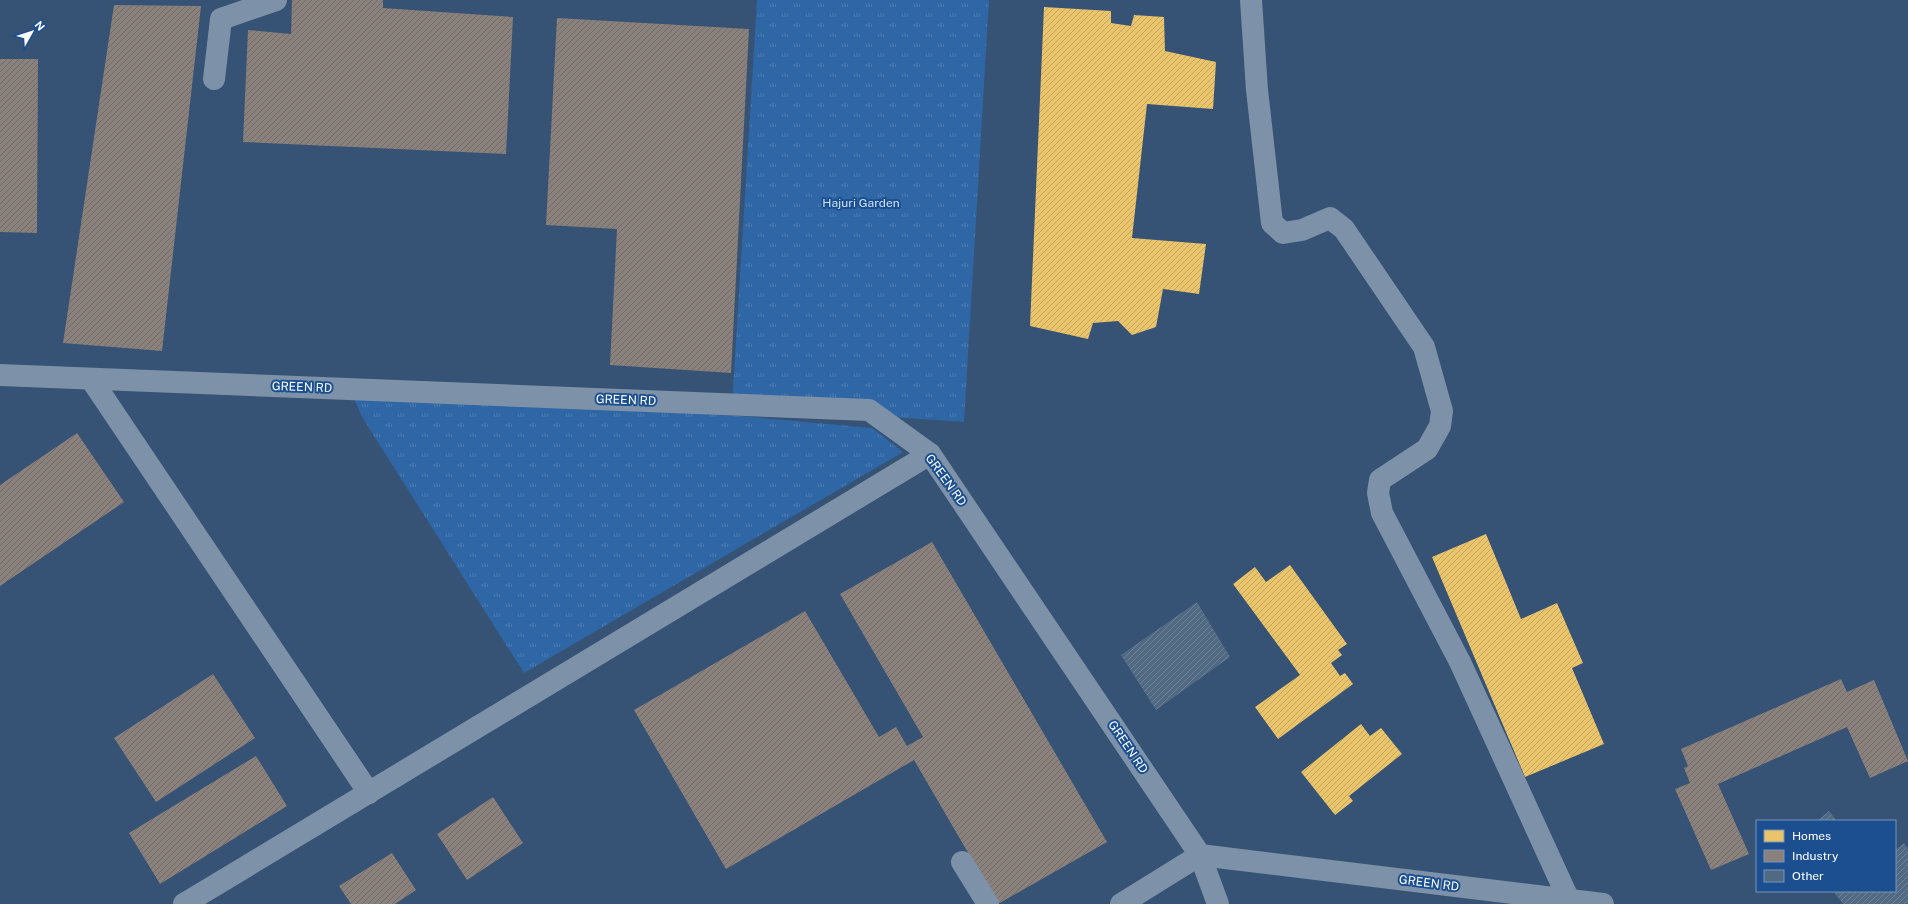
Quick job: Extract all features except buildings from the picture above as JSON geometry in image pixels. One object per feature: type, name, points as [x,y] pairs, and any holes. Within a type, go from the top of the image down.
[{"type":"street","points":[[214,79],[221,19],[276,0]]},
{"type":"street","points":[[1251,0],[1257,90],[1272,223],[1283,233],[1302,230],[1330,218],[1344,229],[1424,347],[1442,411],[1440,426],[1427,449],[1380,480],[1378,492],[1382,513],[1460,662],[1569,900]]},
{"type":"street","name":"GREEN RD","points":[[0,375],[869,410],[930,454],[1200,855],[1603,904]]},
{"type":"street","points":[[91,379],[369,793]]},
{"type":"street","points":[[184,904],[930,454]]},
{"type":"street","points":[[1121,904],[1200,855],[1218,904]]},
{"type":"street","points":[[962,862],[988,904]]},
{"type":"green space","name":"Hajuri Garden","points":[[757,0],[989,0],[964,422],[732,406]]},
{"type":"green space","points":[[354,398],[741,416],[872,428],[903,452],[524,673],[362,417]]}]
